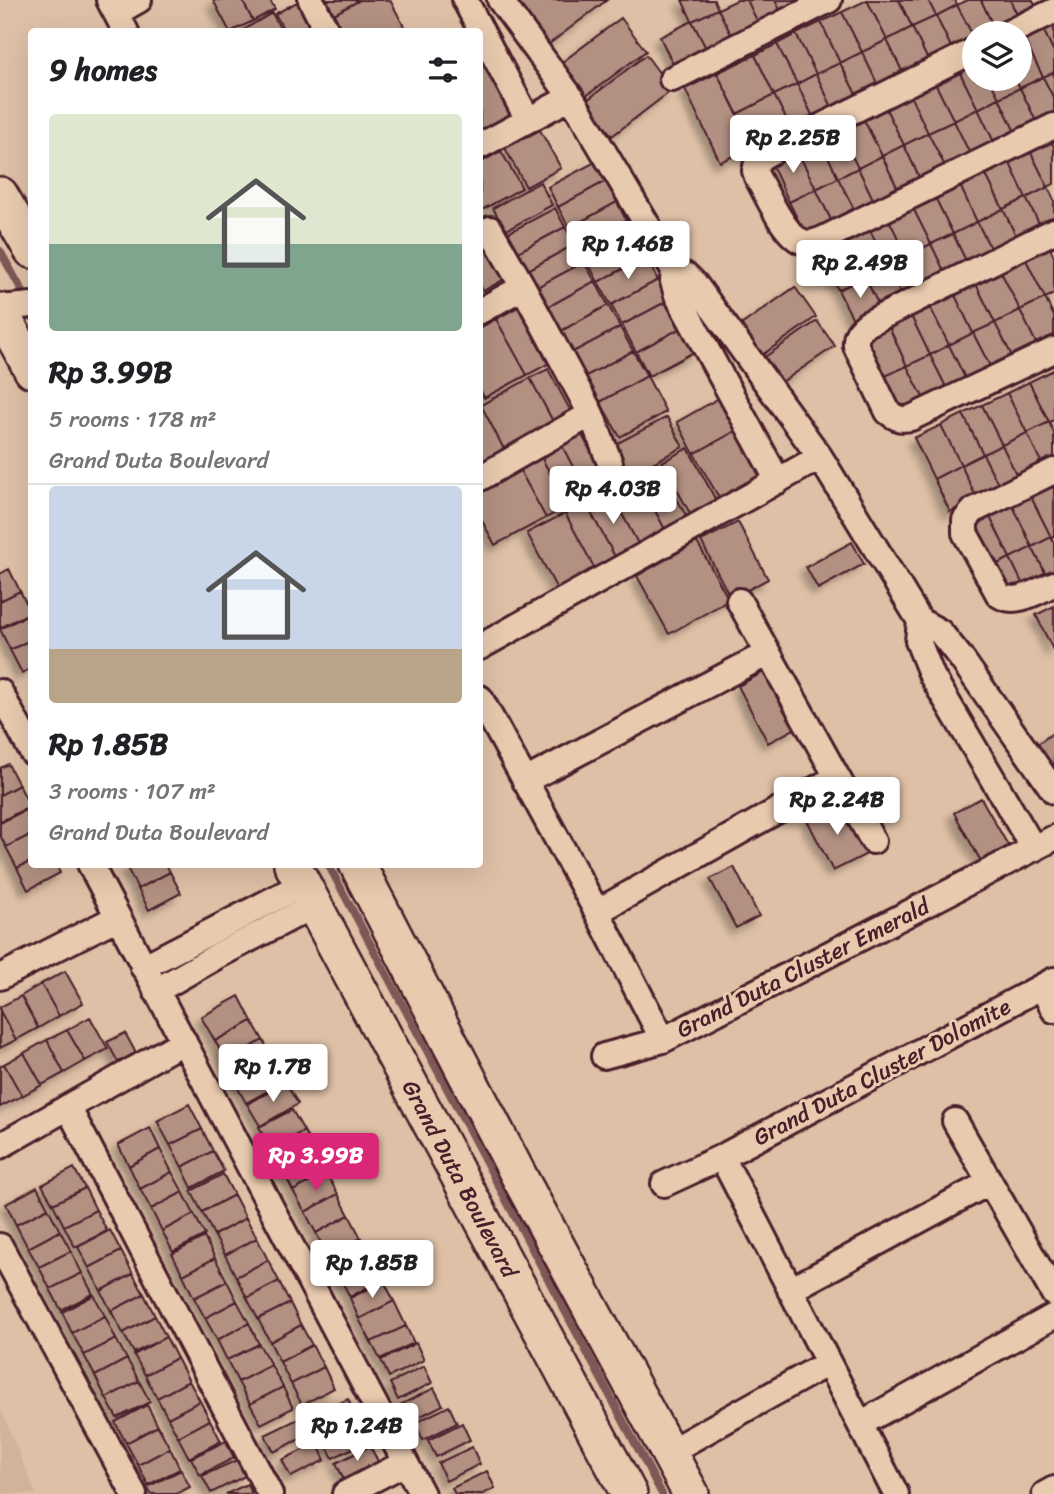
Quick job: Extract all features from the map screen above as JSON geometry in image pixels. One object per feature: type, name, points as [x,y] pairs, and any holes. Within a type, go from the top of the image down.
[{"type":"street","points":[[117,15],[139,0]]},
{"type":"street","points":[[311,0],[325,28]]},
{"type":"street","points":[[465,0],[480,28]]},
{"type":"street","name":"Grand Duta Cluster Emerald","points":[[500,0],[571,97],[674,270],[687,276],[695,284],[820,457],[920,621],[940,632],[961,658],[1054,791]]},
{"type":"street","points":[[672,79],[829,0]]},
{"type":"street","points":[[1032,21],[1054,10]]},
{"type":"street","points":[[483,34],[528,120]]},
{"type":"street","points":[[962,56],[758,159],[755,171],[757,177],[795,239],[804,243],[821,240],[1054,126]]},
{"type":"street","points":[[483,144],[571,97]]},
{"type":"street","points":[[0,195],[28,243]]},
{"type":"street","points":[[490,229],[591,414],[610,463]]},
{"type":"street","points":[[1054,231],[867,324],[855,338],[856,346],[888,412],[896,419],[902,420],[1054,350]]},
{"type":"street","name":"Grand Duta Cluster Emerald","points":[[674,270],[673,281],[677,295],[778,481]]},
{"type":"street","points":[[483,309],[523,287]]},
{"type":"street","points":[[12,307],[28,357]]},
{"type":"street","points":[[483,476],[591,414]]},
{"type":"street","points":[[483,646],[820,457]]},
{"type":"street","points":[[1054,471],[974,510],[965,520],[965,533],[999,595],[1006,600],[1017,600],[1054,584]]},
{"type":"street","points":[[739,601],[873,841]]},
{"type":"street","name":"Grand Duta Cluster Emerald","points":[[483,704],[597,912],[663,1040],[1044,844],[932,676],[918,641],[920,621]]},
{"type":"street","points":[[525,781],[768,653]]},
{"type":"street","points":[[0,692],[28,744]]},
{"type":"street","points":[[597,912],[837,777]]},
{"type":"street","points":[[92,868],[422,1494]]},
{"type":"street","name":"Grand Duta Boulevard","points":[[359,868],[629,1494]]},
{"type":"street","points":[[143,967],[303,885]]},
{"type":"street","points":[[156,991],[217,956],[303,885]]},
{"type":"street","name":"Grand Duta Boulevard","points":[[303,885],[498,1191],[669,1452],[691,1494]]},
{"type":"street","points":[[0,977],[118,917]]},
{"type":"street","name":"Grand Duta Cluster Dolomite","points":[[664,1184],[722,1157],[1048,983],[1054,1010]]},
{"type":"street","points":[[604,1056],[663,1040]]},
{"type":"street","points":[[0,1146],[184,1041]]},
{"type":"street","points":[[68,1108],[270,1494]]},
{"type":"street","points":[[955,1121],[1054,1294]]},
{"type":"street","points":[[722,1157],[896,1494]]},
{"type":"street","points":[[790,1290],[990,1182]]},
{"type":"street","points":[[0,1246],[134,1494]]},
{"type":"street","points":[[860,1424],[1054,1316]]},
{"type":"street","points":[[669,1452],[828,1363]]},
{"type":"street","points":[[345,1494],[405,1463]]},
{"type":"street","points":[[1045,1494],[1054,1489]]},
{"type":"shaded area","points":[[0,1407],[36,1494],[0,1494]]},
{"type":"building","points":[[213,0],[242,0],[253,21],[238,28],[228,28]]},
{"type":"building","points":[[242,0],[270,0],[275,9],[253,21]]},
{"type":"building","points":[[326,0],[360,0],[334,14]]},
{"type":"building","points":[[360,0],[390,0],[405,28],[341,28],[334,14]]},
{"type":"building","points":[[607,0],[549,44],[518,2]]},
{"type":"building","points":[[682,0],[714,0],[718,9],[692,21]]},
{"type":"building","points":[[737,0],[747,0],[761,29],[735,42],[718,9]]},
{"type":"building","points":[[747,0],[775,0],[784,18],[761,29]]},
{"type":"building","points":[[775,0],[799,0],[803,9],[784,18]]},
{"type":"building","points":[[867,0],[899,0],[912,27],[887,40]]},
{"type":"building","points":[[867,0],[887,40],[862,52],[842,12]]},
{"type":"building","points":[[899,0],[928,0],[936,16],[912,27]]},
{"type":"building","points":[[928,0],[955,0],[957,5],[936,16]]},
{"type":"building","points":[[968,0],[981,0],[991,21],[965,21],[957,5]]},
{"type":"building","points":[[981,0],[1010,0],[1018,17],[1009,21],[991,21]]},
{"type":"building","points":[[1010,0],[1033,0],[1036,7],[1018,17]]},
{"type":"building","points":[[297,2],[312,28],[283,28],[275,14]]},
{"type":"building","points":[[957,5],[965,21],[962,21],[962,44],[952,49],[936,16]]},
{"type":"building","points":[[718,9],[735,42],[709,54],[692,21]]},
{"type":"building","points":[[842,12],[862,52],[840,63],[821,22]]},
{"type":"building","points":[[272,13],[280,28],[247,28]]},
{"type":"building","points":[[936,16],[952,49],[928,60],[912,27]]},
{"type":"building","points":[[621,18],[646,51],[586,96],[561,63]]},
{"type":"building","points":[[692,21],[709,54],[676,71],[660,37]]},
{"type":"building","points":[[1054,21],[1054,52],[1042,27]]},
{"type":"building","points":[[821,22],[840,63],[816,74],[796,34]]},
{"type":"building","points":[[912,27],[928,60],[903,73],[887,40]]},
{"type":"building","points":[[1042,27],[1054,52],[1054,72],[1043,77],[1032,55],[1032,32]]},
{"type":"building","points":[[796,34],[816,74],[797,84],[777,44]]},
{"type":"building","points":[[887,40],[903,73],[878,85],[862,52]]},
{"type":"building","points":[[777,44],[797,84],[774,95],[755,55]]},
{"type":"building","points":[[862,52],[878,85],[857,96],[840,63]]},
{"type":"building","points":[[646,55],[672,90],[612,136],[586,101]]},
{"type":"building","points":[[755,55],[774,95],[737,114],[717,73]]},
{"type":"building","points":[[1032,55],[1043,77],[1032,82]]},
{"type":"building","points":[[483,56],[517,118],[483,136]]},
{"type":"building","points":[[840,63],[857,96],[832,107],[816,74]]},
{"type":"building","points":[[958,69],[962,77],[962,91],[969,91],[978,109],[954,121],[934,81]]},
{"type":"building","points":[[1054,72],[1054,99],[1043,77]]},
{"type":"building","points":[[717,73],[754,147],[720,162],[685,89]]},
{"type":"building","points":[[816,74],[832,107],[813,117],[797,84]]},
{"type":"building","points":[[1043,77],[1054,99],[1054,113],[1036,121],[1021,91],[1032,91],[1032,82]]},
{"type":"building","points":[[934,81],[954,121],[928,133],[909,93]]},
{"type":"building","points":[[797,84],[813,117],[791,128],[774,95]]},
{"type":"building","points":[[969,91],[995,91],[999,98],[978,109]]},
{"type":"building","points":[[995,91],[1014,91],[999,98]]},
{"type":"building","points":[[1014,91],[1021,91],[1036,121],[1015,132],[999,98]]},
{"type":"building","points":[[909,93],[928,133],[904,145],[884,105]]},
{"type":"building","points":[[774,95],[791,128],[754,147],[737,114]]},
{"type":"building","points":[[999,98],[1015,132],[994,142],[978,109]]},
{"type":"building","points":[[884,105],[904,145],[882,156],[862,116]]},
{"type":"building","points":[[978,109],[994,142],[970,154],[954,121]]},
{"type":"building","points":[[862,116],[882,156],[858,168],[838,128]]},
{"type":"building","points":[[954,121],[970,154],[945,166],[928,133]]},
{"type":"building","points":[[838,128],[858,168],[838,178],[819,137]]},
{"type":"building","points":[[540,130],[561,168],[526,187],[505,148]]},
{"type":"building","points":[[928,133],[945,166],[920,179],[904,145]]},
{"type":"building","points":[[1049,136],[1054,147],[1054,184],[1048,187],[1028,147]]},
{"type":"building","points":[[819,137],[838,178],[816,189],[796,148]]},
{"type":"building","points":[[904,145],[920,179],[898,189],[882,156]]},
{"type":"building","points":[[1028,147],[1048,187],[1026,198],[1007,157]]},
{"type":"building","points":[[796,148],[816,189],[789,202],[770,161]]},
{"type":"building","points":[[501,151],[522,188],[483,209],[483,161]]},
{"type":"building","points":[[882,156],[898,189],[874,201],[858,168]]},
{"type":"building","points":[[1007,157],[1026,198],[1003,209],[983,169]]},
{"type":"building","points":[[595,162],[606,181],[558,207],[548,187]]},
{"type":"building","points":[[858,168],[874,201],[855,211],[838,178]]},
{"type":"building","points":[[983,169],[1003,209],[977,222],[958,181]]},
{"type":"building","points":[[838,178],[855,211],[832,222],[816,189]]},
{"type":"building","points":[[606,181],[617,202],[569,228],[558,207]]},
{"type":"building","points":[[958,181],[977,222],[953,234],[933,193]]},
{"type":"building","points":[[540,182],[552,205],[505,231],[493,208]]},
{"type":"building","points":[[1048,187],[1054,200],[1054,225],[1043,231],[1026,198]]},
{"type":"building","points":[[816,189],[832,222],[805,234],[789,202]]},
{"type":"building","points":[[933,193],[953,234],[931,244],[911,204]]},
{"type":"building","points":[[1026,198],[1043,231],[1019,242],[1003,209]]},
{"type":"building","points":[[617,202],[626,220],[579,245],[569,228]]},
{"type":"building","points":[[911,204],[931,244],[907,256],[887,216]]},
{"type":"building","points":[[555,208],[565,227],[518,252],[508,233]]},
{"type":"building","points":[[1003,209],[1019,242],[994,255],[977,222]]},
{"type":"building","points":[[887,216],[907,256],[887,266],[868,226]]},
{"type":"building","points":[[626,220],[635,238],[588,263],[579,245]]},
{"type":"building","points":[[977,222],[994,255],[969,267],[953,234]]},
{"type":"building","points":[[868,226],[887,266],[865,277],[845,236]]},
{"type":"building","points":[[565,227],[575,244],[528,270],[518,252]]},
{"type":"building","points":[[483,231],[508,277],[483,291]]},
{"type":"building","points":[[953,234],[969,267],[947,277],[931,244]]},
{"type":"building","points":[[845,236],[865,277],[838,290],[818,250]]},
{"type":"building","points":[[635,238],[646,257],[598,282],[588,263]]},
{"type":"building","points":[[575,244],[584,262],[537,287],[528,270]]},
{"type":"building","points":[[931,244],[947,277],[923,289],[907,256]]},
{"type":"building","points":[[1049,246],[1054,256],[1054,294],[1045,298],[1025,258]]},
{"type":"building","points":[[907,256],[923,289],[904,299],[887,266]]},
{"type":"building","points":[[646,257],[658,280],[611,305],[598,282]]},
{"type":"building","points":[[1025,258],[1045,298],[1020,310],[1000,270]]},
{"type":"building","points":[[584,262],[595,281],[548,307],[537,287]]},
{"type":"building","points":[[887,266],[904,299],[881,310],[865,277]]},
{"type":"building","points":[[1000,270],[1020,310],[995,323],[975,282]]},
{"type":"building","points":[[865,277],[881,310],[855,323],[838,290]]},
{"type":"building","points":[[658,280],[669,300],[622,325],[611,305]]},
{"type":"building","points":[[595,281],[608,305],[561,331],[548,307]]},
{"type":"building","points":[[975,282],[995,323],[973,333],[954,293]]},
{"type":"building","points":[[795,287],[816,317],[762,355],[741,325]]},
{"type":"building","points":[[954,293],[973,333],[949,345],[929,305]]},
{"type":"building","points":[[1045,298],[1054,316],[1054,335],[1036,343],[1020,310]]},
{"type":"building","points":[[669,300],[683,327],[636,352],[622,325]]},
{"type":"building","points":[[608,305],[620,327],[573,352],[561,331]]},
{"type":"building","points":[[929,305],[949,345],[930,355],[910,314]]},
{"type":"building","points":[[518,307],[548,364],[527,375],[496,319]]},
{"type":"building","points":[[1020,310],[1036,343],[1012,356],[995,323]]},
{"type":"building","points":[[910,314],[930,355],[907,366],[888,325]]},
{"type":"building","points":[[496,319],[527,375],[484,398],[483,396],[483,326]]},
{"type":"building","points":[[817,321],[835,346],[782,382],[765,357]]},
{"type":"building","points":[[995,323],[1012,356],[990,366],[973,333]]},
{"type":"building","points":[[888,325],[907,366],[881,378],[861,338]]},
{"type":"building","points":[[620,327],[633,351],[586,376],[573,352]]},
{"type":"building","points":[[683,327],[696,351],[649,376],[636,352]]},
{"type":"building","points":[[973,333],[990,366],[965,378],[949,345]]},
{"type":"building","points":[[949,345],[965,378],[946,387],[930,355]]},
{"type":"building","points":[[633,351],[647,376],[600,402],[586,376]]},
{"type":"building","points":[[930,355],[946,387],[924,399],[907,366]]},
{"type":"building","points":[[907,366],[924,399],[897,411],[881,378]]},
{"type":"building","points":[[548,369],[575,419],[557,429],[530,378]]},
{"type":"building","points":[[1053,370],[1054,420],[1049,422],[1029,382]]},
{"type":"building","points":[[647,376],[666,412],[620,437],[600,402]]},
{"type":"building","points":[[530,378],[557,429],[507,455],[483,409],[483,404]]},
{"type":"building","points":[[1029,382],[1049,422],[1027,433],[1007,393]]},
{"type":"building","points":[[1007,393],[1027,433],[1002,445],[982,405]]},
{"type":"building","points":[[721,397],[739,429],[694,454],[677,422]]},
{"type":"building","points":[[982,405],[1002,445],[983,454],[963,414]]},
{"type":"building","points":[[483,409],[507,455],[483,469]]},
{"type":"building","points":[[963,414],[983,454],[961,465],[941,425]]},
{"type":"building","points":[[667,417],[683,447],[630,475],[614,445]]},
{"type":"building","points":[[1049,422],[1054,433],[1054,461],[1043,466],[1027,433]]},
{"type":"building","points":[[941,425],[961,465],[934,479],[914,438]]},
{"type":"building","points":[[739,429],[766,479],[722,503],[694,454]]},
{"type":"building","points":[[581,433],[608,484],[588,495],[561,444]]},
{"type":"building","points":[[1027,433],[1043,466],[1018,478],[1002,445]]},
{"type":"building","points":[[561,444],[588,495],[568,506],[540,455]]},
{"type":"building","points":[[1002,445],[1018,478],[1000,488],[983,454]]},
{"type":"building","points":[[688,448],[720,508],[694,521],[662,462]]},
{"type":"building","points":[[983,454],[1000,488],[977,499],[961,465]]},
{"type":"building","points":[[540,455],[568,506],[546,518],[518,467]]},
{"type":"building","points":[[658,463],[690,523],[668,535],[636,475]]},
{"type":"building","points":[[961,465],[977,499],[950,512],[934,479]]},
{"type":"building","points":[[518,467],[546,518],[495,545],[483,523],[483,486]]},
{"type":"building","points":[[636,475],[668,535],[641,549],[609,490]]},
{"type":"building","points":[[1054,486],[1054,536],[1051,537],[1031,497]]},
{"type":"building","points":[[609,490],[641,549],[618,562],[585,502]]},
{"type":"building","points":[[1031,497],[1051,537],[1032,547],[1013,506]]},
{"type":"building","points":[[585,502],[618,562],[597,573],[565,513]]},
{"type":"building","points":[[1013,506],[1032,547],[1010,558],[990,517]]},
{"type":"building","points":[[565,513],[597,573],[559,593],[527,533]]},
{"type":"building","points":[[990,517],[1010,558],[993,566],[973,526]]},
{"type":"building","points":[[738,522],[768,579],[731,599],[701,541]]},
{"type":"building","points":[[1051,537],[1054,543],[1054,577],[1049,580],[1032,547]]},
{"type":"building","points":[[697,542],[729,600],[669,634],[637,576]]},
{"type":"building","points":[[852,542],[864,564],[818,589],[806,567]]},
{"type":"building","points":[[1032,547],[1049,580],[1026,591],[1010,558]]},
{"type":"building","points":[[1010,558],[1026,591],[1009,599],[993,566]]},
{"type":"building","points":[[9,569],[20,591],[0,601],[0,574]]},
{"type":"building","points":[[20,591],[28,606],[28,614],[0,628],[0,601]]},
{"type":"building","points":[[1054,606],[1054,652],[1036,615]]},
{"type":"building","points":[[28,615],[28,641],[10,650],[0,629]]},
{"type":"building","points":[[28,641],[28,670],[22,673],[10,650]]},
{"type":"building","points":[[767,670],[798,727],[768,743],[738,686]]},
{"type":"building","points":[[1054,732],[1054,773],[1035,746]]},
{"type":"building","points":[[8,764],[19,785],[0,795],[0,768]]},
{"type":"building","points":[[19,785],[28,807],[0,822],[0,795]]},
{"type":"building","points":[[981,798],[1009,847],[982,863],[954,813]]},
{"type":"building","points":[[842,803],[867,854],[833,871],[807,820]]},
{"type":"building","points":[[27,809],[28,836],[6,847],[0,835],[0,823]]},
{"type":"building","points":[[28,836],[28,863],[17,868],[6,847]]},
{"type":"building","points":[[28,863],[28,868],[58,868],[60,873],[28,890],[17,868]]},
{"type":"building","points":[[734,867],[759,916],[736,928],[710,879]]},
{"type":"building","points":[[127,868],[168,868],[170,872],[138,889]]},
{"type":"building","points":[[170,872],[181,893],[149,910],[138,889]]},
{"type":"building","points":[[65,971],[83,1003],[59,1016],[41,984]]},
{"type":"building","points":[[41,984],[59,1016],[38,1028],[21,996]]},
{"type":"building","points":[[21,996],[38,1028],[16,1040],[0,1007]]},
{"type":"building","points":[[239,996],[252,1021],[215,1041],[201,1017]]},
{"type":"building","points":[[0,1011],[16,1040],[0,1048]]},
{"type":"building","points":[[90,1017],[108,1049],[85,1061],[67,1030]]},
{"type":"building","points":[[252,1021],[263,1040],[226,1061],[215,1041]]},
{"type":"building","points":[[67,1030],[85,1061],[64,1073],[47,1040]]},
{"type":"building","points":[[125,1033],[136,1053],[118,1062],[107,1042]]},
{"type":"building","points":[[47,1040],[64,1073],[42,1085],[24,1053]]},
{"type":"building","points":[[263,1040],[274,1060],[237,1081],[226,1061]]},
{"type":"building","points":[[24,1053],[42,1085],[22,1096],[4,1064]]},
{"type":"building","points":[[4,1064],[22,1096],[0,1107],[0,1066]]},
{"type":"building","points":[[267,1065],[279,1085],[246,1103],[235,1083]]},
{"type":"building","points":[[286,1083],[298,1104],[260,1126],[247,1104]]},
{"type":"building","points":[[189,1104],[202,1129],[170,1145],[157,1121]]},
{"type":"building","points":[[292,1110],[304,1131],[270,1149],[259,1127]]},
{"type":"building","points":[[150,1128],[160,1149],[129,1166],[118,1145]]},
{"type":"building","points":[[202,1129],[213,1151],[182,1167],[170,1145]]},
{"type":"building","points":[[304,1131],[315,1153],[283,1171],[270,1149]]},
{"type":"building","points":[[160,1149],[172,1172],[140,1189],[129,1166]]},
{"type":"building","points":[[213,1151],[224,1171],[192,1188],[182,1167]]},
{"type":"building","points":[[315,1153],[326,1173],[293,1191],[283,1171]]},
{"type":"building","points":[[74,1168],[85,1188],[53,1204],[42,1185]]},
{"type":"building","points":[[172,1172],[183,1192],[151,1209],[140,1189]]},
{"type":"building","points":[[326,1173],[338,1194],[305,1212],[293,1191]]},
{"type":"building","points":[[223,1174],[234,1195],[202,1212],[191,1191]]},
{"type":"building","points":[[37,1187],[48,1208],[16,1225],[6,1204]]},
{"type":"building","points":[[85,1188],[96,1210],[64,1226],[53,1204]]},
{"type":"building","points":[[183,1192],[194,1214],[162,1231],[151,1209]]},
{"type":"building","points":[[338,1194],[349,1215],[316,1233],[305,1212]]},
{"type":"building","points":[[234,1195],[246,1218],[214,1235],[202,1212]]},
{"type":"building","points":[[48,1208],[60,1231],[28,1248],[16,1225]]},
{"type":"building","points":[[96,1210],[107,1231],[75,1247],[64,1226]]},
{"type":"building","points":[[194,1214],[205,1235],[173,1252],[162,1231]]},
{"type":"building","points":[[349,1215],[361,1238],[328,1256],[316,1233]]},
{"type":"building","points":[[246,1218],[257,1238],[225,1255],[214,1235]]},
{"type":"building","points":[[110,1230],[121,1251],[89,1268],[78,1247]]},
{"type":"building","points":[[60,1231],[71,1251],[39,1267],[28,1248]]},
{"type":"building","points":[[204,1237],[215,1258],[183,1275],[172,1254]]},
{"type":"building","points":[[257,1238],[268,1260],[236,1277],[225,1255]]},
{"type":"building","points":[[361,1238],[372,1258],[339,1276],[328,1256]]},
{"type":"building","points":[[71,1251],[82,1273],[50,1289],[39,1267]]},
{"type":"building","points":[[121,1251],[133,1274],[101,1291],[89,1268]]},
{"type":"building","points":[[215,1258],[227,1281],[194,1298],[183,1275]]},
{"type":"building","points":[[372,1258],[383,1279],[350,1297],[339,1276]]},
{"type":"building","points":[[268,1260],[279,1281],[247,1298],[236,1277]]},
{"type":"building","points":[[82,1273],[93,1294],[61,1310],[50,1289]]},
{"type":"building","points":[[133,1274],[144,1294],[111,1311],[101,1291]]},
{"type":"building","points":[[227,1281],[237,1301],[205,1318],[194,1298]]},
{"type":"building","points":[[279,1281],[290,1303],[258,1319],[247,1298]]},
{"type":"building","points":[[384,1281],[394,1301],[359,1319],[350,1298]]},
{"type":"building","points":[[144,1294],[155,1316],[123,1333],[111,1311]]},
{"type":"building","points":[[94,1295],[105,1316],[72,1333],[62,1312]]},
{"type":"building","points":[[237,1301],[249,1323],[217,1340],[205,1318]]},
{"type":"building","points":[[394,1301],[406,1326],[371,1342],[359,1319]]},
{"type":"building","points":[[290,1303],[301,1325],[270,1342],[258,1319]]},
{"type":"building","points":[[105,1316],[116,1339],[84,1355],[72,1333]]},
{"type":"building","points":[[155,1316],[166,1337],[134,1353],[123,1333]]},
{"type":"building","points":[[249,1323],[259,1344],[227,1360],[217,1340]]},
{"type":"building","points":[[301,1325],[312,1345],[280,1362],[270,1342]]},
{"type":"building","points":[[406,1326],[414,1343],[380,1359],[371,1342]]},
{"type":"building","points":[[166,1337],[177,1358],[145,1375],[134,1355]]},
{"type":"building","points":[[116,1339],[127,1359],[95,1376],[84,1355]]},
{"type":"building","points":[[416,1343],[424,1360],[389,1377],[381,1360]]},
{"type":"building","points":[[259,1344],[271,1365],[238,1382],[227,1360]]},
{"type":"building","points":[[312,1345],[324,1367],[291,1384],[280,1362]]},
{"type":"building","points":[[177,1358],[189,1381],[157,1398],[145,1375]]},
{"type":"building","points":[[127,1359],[139,1381],[106,1398],[95,1376]]},
{"type":"building","points":[[271,1365],[283,1387],[250,1404],[238,1382]]},
{"type":"building","points":[[424,1366],[432,1383],[398,1400],[390,1383]]},
{"type":"building","points":[[324,1367],[334,1388],[302,1405],[291,1384]]},
{"type":"building","points":[[139,1381],[150,1402],[117,1418],[106,1398]]},
{"type":"building","points":[[189,1381],[200,1401],[168,1418],[157,1398]]},
{"type":"building","points":[[283,1387],[293,1408],[261,1424],[250,1404]]},
{"type":"building","points":[[434,1388],[443,1405],[409,1422],[400,1405]]},
{"type":"building","points":[[348,1399],[356,1416],[322,1433],[313,1416]]},
{"type":"building","points":[[200,1401],[210,1420],[178,1437],[168,1418]]},
{"type":"building","points":[[147,1405],[158,1426],[126,1443],[115,1422]]},
{"type":"building","points":[[449,1406],[457,1423],[423,1440],[415,1423]]},
{"type":"building","points":[[300,1418],[308,1435],[274,1452],[265,1435]]},
{"type":"building","points":[[210,1420],[221,1441],[189,1458],[178,1437]]},
{"type":"building","points":[[462,1423],[470,1440],[436,1457],[428,1440]]},
{"type":"building","points":[[358,1424],[367,1441],[333,1458],[324,1441]]},
{"type":"building","points":[[158,1426],[170,1448],[138,1465],[126,1443]]},
{"type":"building","points":[[226,1441],[234,1458],[200,1475],[191,1458]]},
{"type":"building","points":[[317,1443],[325,1460],[291,1477],[282,1460]]},
{"type":"building","points":[[370,1446],[379,1463],[344,1480],[336,1463]]},
{"type":"building","points":[[472,1447],[480,1464],[446,1481],[438,1463]]},
{"type":"building","points":[[170,1448],[180,1469],[148,1485],[138,1465]]},
{"type":"building","points":[[237,1460],[245,1476],[211,1493],[202,1476]]},
{"type":"building","points":[[181,1470],[190,1487],[176,1494],[151,1494],[147,1487]]},
{"type":"building","points":[[487,1471],[495,1488],[483,1494],[455,1494],[452,1488]]},
{"type":"building","points":[[247,1484],[252,1494],[226,1494]]},
{"type":"waterway","points":[[0,251],[28,301]]},
{"type":"waterway","points":[[330,868],[662,1494]]}]
